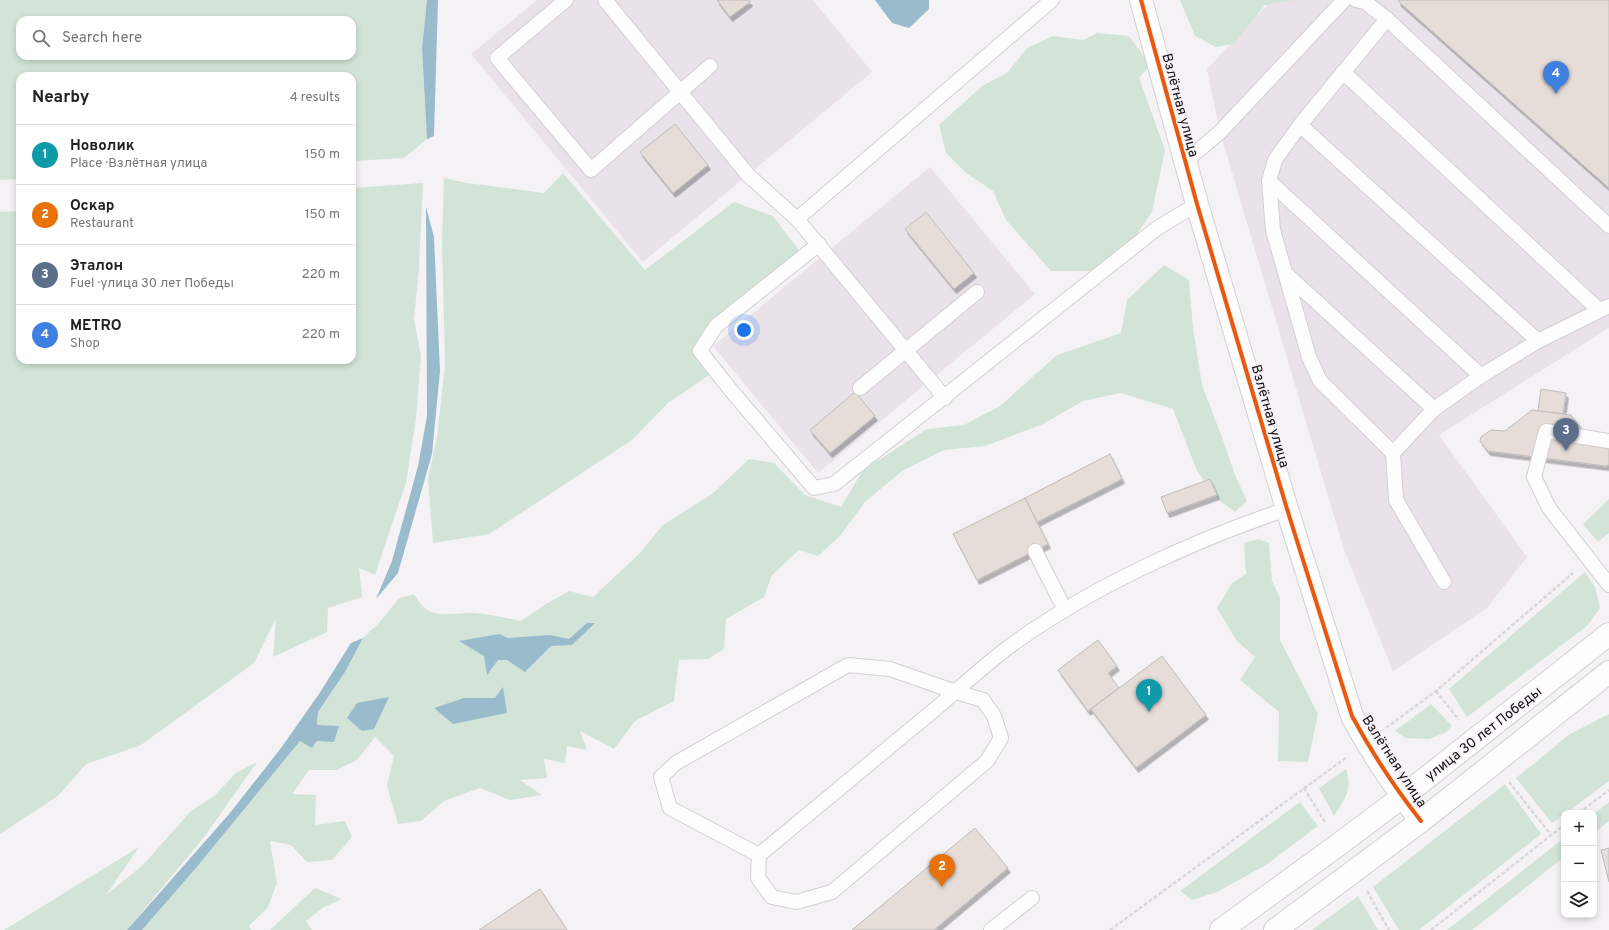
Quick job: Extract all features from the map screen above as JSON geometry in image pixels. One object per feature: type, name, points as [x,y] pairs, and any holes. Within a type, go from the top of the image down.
[{"type":"main road","name":"Взлётная улица","points":[[1142,0],[1197,204],[1287,509],[1352,716],[1366,743],[1421,821]]},
{"type":"main road","name":"улица 30 лет Победы","points":[[1221,930],[1338,845],[1609,634]]},
{"type":"main road","points":[[1275,930],[1421,821],[1609,672]]},
{"type":"lane","points":[[566,0],[497,58],[591,170],[710,66]]},
{"type":"lane","points":[[605,0],[748,175],[797,219],[945,398]]},
{"type":"lane","points":[[797,219],[1052,0]]},
{"type":"lane","points":[[1185,162],[1220,132],[1344,0]]},
{"type":"lane","points":[[1356,0],[1365,2],[1387,19],[1609,226]]},
{"type":"lane","points":[[1387,19],[1300,125],[1275,160],[1269,181],[1273,230],[1309,357],[1320,381],[1393,453],[1396,500],[1444,582]]},
{"type":"lane","points":[[1343,72],[1604,308],[1538,341],[1481,376],[1434,409],[1393,453]]},
{"type":"lane","points":[[1300,125],[1538,341]]},
{"type":"lane","points":[[1269,181],[1481,376]]},
{"type":"lane","points":[[818,244],[716,326],[700,351],[729,388],[814,488],[834,484],[945,398],[1156,229],[1197,204]]},
{"type":"lane","points":[[1286,274],[1434,409]]},
{"type":"lane","points":[[860,388],[977,292]]},
{"type":"lane","points":[[1609,441],[1546,431],[1534,477],[1549,508],[1609,585]]},
{"type":"lane","points":[[759,855],[670,808],[661,777],[676,763],[848,665],[890,669],[956,692],[983,700],[994,716],[1001,738],[987,761],[832,892],[796,902],[772,897],[758,878],[759,855],[956,692],[1009,647],[1065,610],[1147,566],[1236,526],[1287,509]]},
{"type":"lane","points":[[1035,551],[1065,610]]},
{"type":"lane","points":[[992,930],[1032,898]]},
{"type":"path","points":[[1583,810],[1609,790]]},
{"type":"path","points":[[1431,930],[1561,827]]},
{"type":"shaded area","points":[[537,0],[813,0],[872,72],[643,262],[471,54]]},
{"type":"shaded area","points":[[1272,0],[1609,0],[1609,328],[1439,435],[1527,557],[1487,608],[1393,671],[1344,550],[1220,132],[1207,69]]},
{"type":"shaded area","points":[[930,167],[1035,294],[818,473],[713,346]]},
{"type":"green space","points":[[0,0],[427,0],[422,48],[427,139],[404,158],[356,161],[356,72],[16,72],[16,179],[0,180]]},
{"type":"green space","points":[[1180,0],[1294,0],[1265,5],[1234,44],[1216,47],[1195,36]]},
{"type":"green space","points":[[1097,33],[1129,36],[1150,65],[1139,78],[1165,150],[1152,212],[1128,247],[1091,271],[1051,271],[1006,220],[993,191],[966,173],[946,153],[939,125],[982,86],[1007,73],[1027,48],[1053,36],[1083,40]]},
{"type":"green space","points":[[563,173],[645,270],[734,202],[773,216],[801,253],[697,342],[712,373],[668,403],[632,440],[489,534],[433,543],[428,478],[437,437],[445,364],[442,242],[444,178],[467,183],[544,193]]},
{"type":"green space","points":[[423,183],[419,268],[414,319],[421,356],[416,419],[406,483],[375,575],[359,568],[362,597],[328,608],[327,632],[273,657],[276,618],[254,663],[141,745],[86,764],[58,796],[0,834],[0,212],[16,211],[16,364],[356,364],[356,188]]},
{"type":"green space","points":[[1164,265],[1189,280],[1193,328],[1202,385],[1235,475],[1247,501],[1235,512],[1219,500],[1197,471],[1173,409],[1121,393],[1083,401],[1043,424],[985,446],[944,450],[902,471],[865,502],[840,536],[818,556],[799,550],[772,575],[764,597],[726,619],[724,649],[708,659],[679,660],[674,701],[635,721],[614,749],[580,731],[587,750],[567,746],[565,763],[544,759],[547,778],[520,780],[542,795],[510,800],[480,788],[444,801],[421,821],[398,824],[387,786],[394,756],[375,737],[357,760],[337,770],[309,770],[292,794],[316,795],[315,825],[345,821],[352,837],[332,860],[307,862],[291,845],[270,841],[277,883],[268,907],[249,926],[251,930],[142,930],[196,868],[300,741],[317,725],[318,712],[345,672],[363,638],[379,623],[399,598],[414,594],[426,609],[440,614],[474,613],[521,621],[569,591],[593,597],[638,555],[663,525],[712,494],[749,459],[774,463],[805,495],[841,507],[863,470],[927,429],[964,425],[1000,406],[1057,355],[1121,333],[1127,300]]},
{"type":"green space","points":[[1609,499],[1609,533],[1598,542],[1583,524]]},
{"type":"green space","points":[[1258,539],[1269,543],[1272,581],[1280,598],[1280,640],[1318,714],[1308,762],[1278,761],[1279,712],[1240,680],[1255,657],[1236,640],[1217,608],[1232,583],[1246,574],[1244,543]]},
{"type":"green space","points":[[1585,572],[1595,587],[1600,608],[1587,626],[1467,717],[1449,689]]},
{"type":"green space","points":[[1431,704],[1452,726],[1445,733],[1429,739],[1405,738],[1395,731]]},
{"type":"green space","points":[[1609,714],[1609,781],[1570,810],[1561,810],[1561,817],[1552,823],[1516,778],[1570,734]]},
{"type":"green space","points":[[257,762],[205,836],[127,930],[4,930],[139,847],[106,895],[143,865],[190,812],[215,795],[236,773]]},
{"type":"green space","points":[[1346,769],[1349,783],[1347,794],[1334,816],[1319,788]]},
{"type":"green space","points":[[1505,784],[1541,834],[1419,930],[1399,930],[1373,887]]},
{"type":"green space","points":[[1300,802],[1318,826],[1266,865],[1217,892],[1192,900],[1180,891]]},
{"type":"green space","points":[[1609,802],[1609,821],[1597,831],[1597,812]]},
{"type":"green space","points":[[1561,840],[1561,859],[1472,930],[1447,930]]},
{"type":"green space","points":[[315,888],[342,899],[324,907],[306,921],[312,930],[270,930]]},
{"type":"green space","points":[[1358,896],[1378,930],[1312,930]]},
{"type":"water","points":[[427,0],[438,0],[434,136],[427,139],[422,48]]},
{"type":"water","points":[[875,0],[929,0],[929,9],[909,28],[892,23]]},
{"type":"water","points":[[426,207],[434,237],[440,371],[432,454],[398,573],[376,599],[392,561],[418,466],[427,416]]},
{"type":"water","points":[[587,623],[595,623],[572,645],[551,646],[525,672],[507,660],[498,660],[487,675],[484,656],[459,641],[499,634],[508,638],[550,635],[569,639]]},
{"type":"water","points":[[363,638],[345,672],[318,712],[317,725],[339,726],[334,742],[317,741],[312,748],[300,741],[196,868],[142,930],[127,930],[230,813],[281,748],[319,694],[351,643]]},
{"type":"water","points":[[503,687],[507,713],[453,724],[434,708],[464,698],[495,698]]},
{"type":"water","points":[[389,697],[374,729],[362,731],[347,718],[357,703]]},
{"type":"building","points":[[717,0],[749,0],[750,2],[730,17]]},
{"type":"building","points":[[1609,0],[1609,188],[1398,1]]},
{"type":"building","points":[[675,124],[708,165],[673,193],[640,152]]},
{"type":"building","points":[[926,212],[974,273],[954,289],[905,229]]},
{"type":"building","points":[[1541,389],[1566,393],[1563,414],[1538,411]]},
{"type":"building","points":[[855,392],[875,416],[830,453],[810,430]]},
{"type":"building","points":[[1532,410],[1571,415],[1594,444],[1609,447],[1609,465],[1606,466],[1488,451],[1480,441],[1481,437],[1491,430],[1505,431]]},
{"type":"building","points":[[1110,454],[1122,479],[1037,522],[1025,498]]},
{"type":"building","points":[[1210,479],[1217,495],[1167,513],[1161,497]]},
{"type":"building","points":[[1025,498],[1048,544],[977,580],[953,534]]},
{"type":"building","points":[[1098,640],[1117,666],[1108,673],[1119,688],[1088,711],[1058,670]]},
{"type":"building","points":[[1162,656],[1206,715],[1136,768],[1091,709]]},
{"type":"building","points":[[975,828],[1008,868],[934,930],[852,930]]},
{"type":"building","points":[[1609,848],[1609,882],[1601,850]]},
{"type":"building","points":[[540,889],[567,930],[479,930]]},
{"type":"cycle path","points":[[1141,0],[1197,204],[1287,509],[1352,716],[1384,770],[1421,821]]},
{"type":"place","name":"METRO","points":[[1556,94]]},
{"type":"place","name":"Эталон","points":[[1566,451]]},
{"type":"place","name":"Новолик","points":[[1149,712]]},
{"type":"place","name":"Оскар","points":[[942,887]]}]
